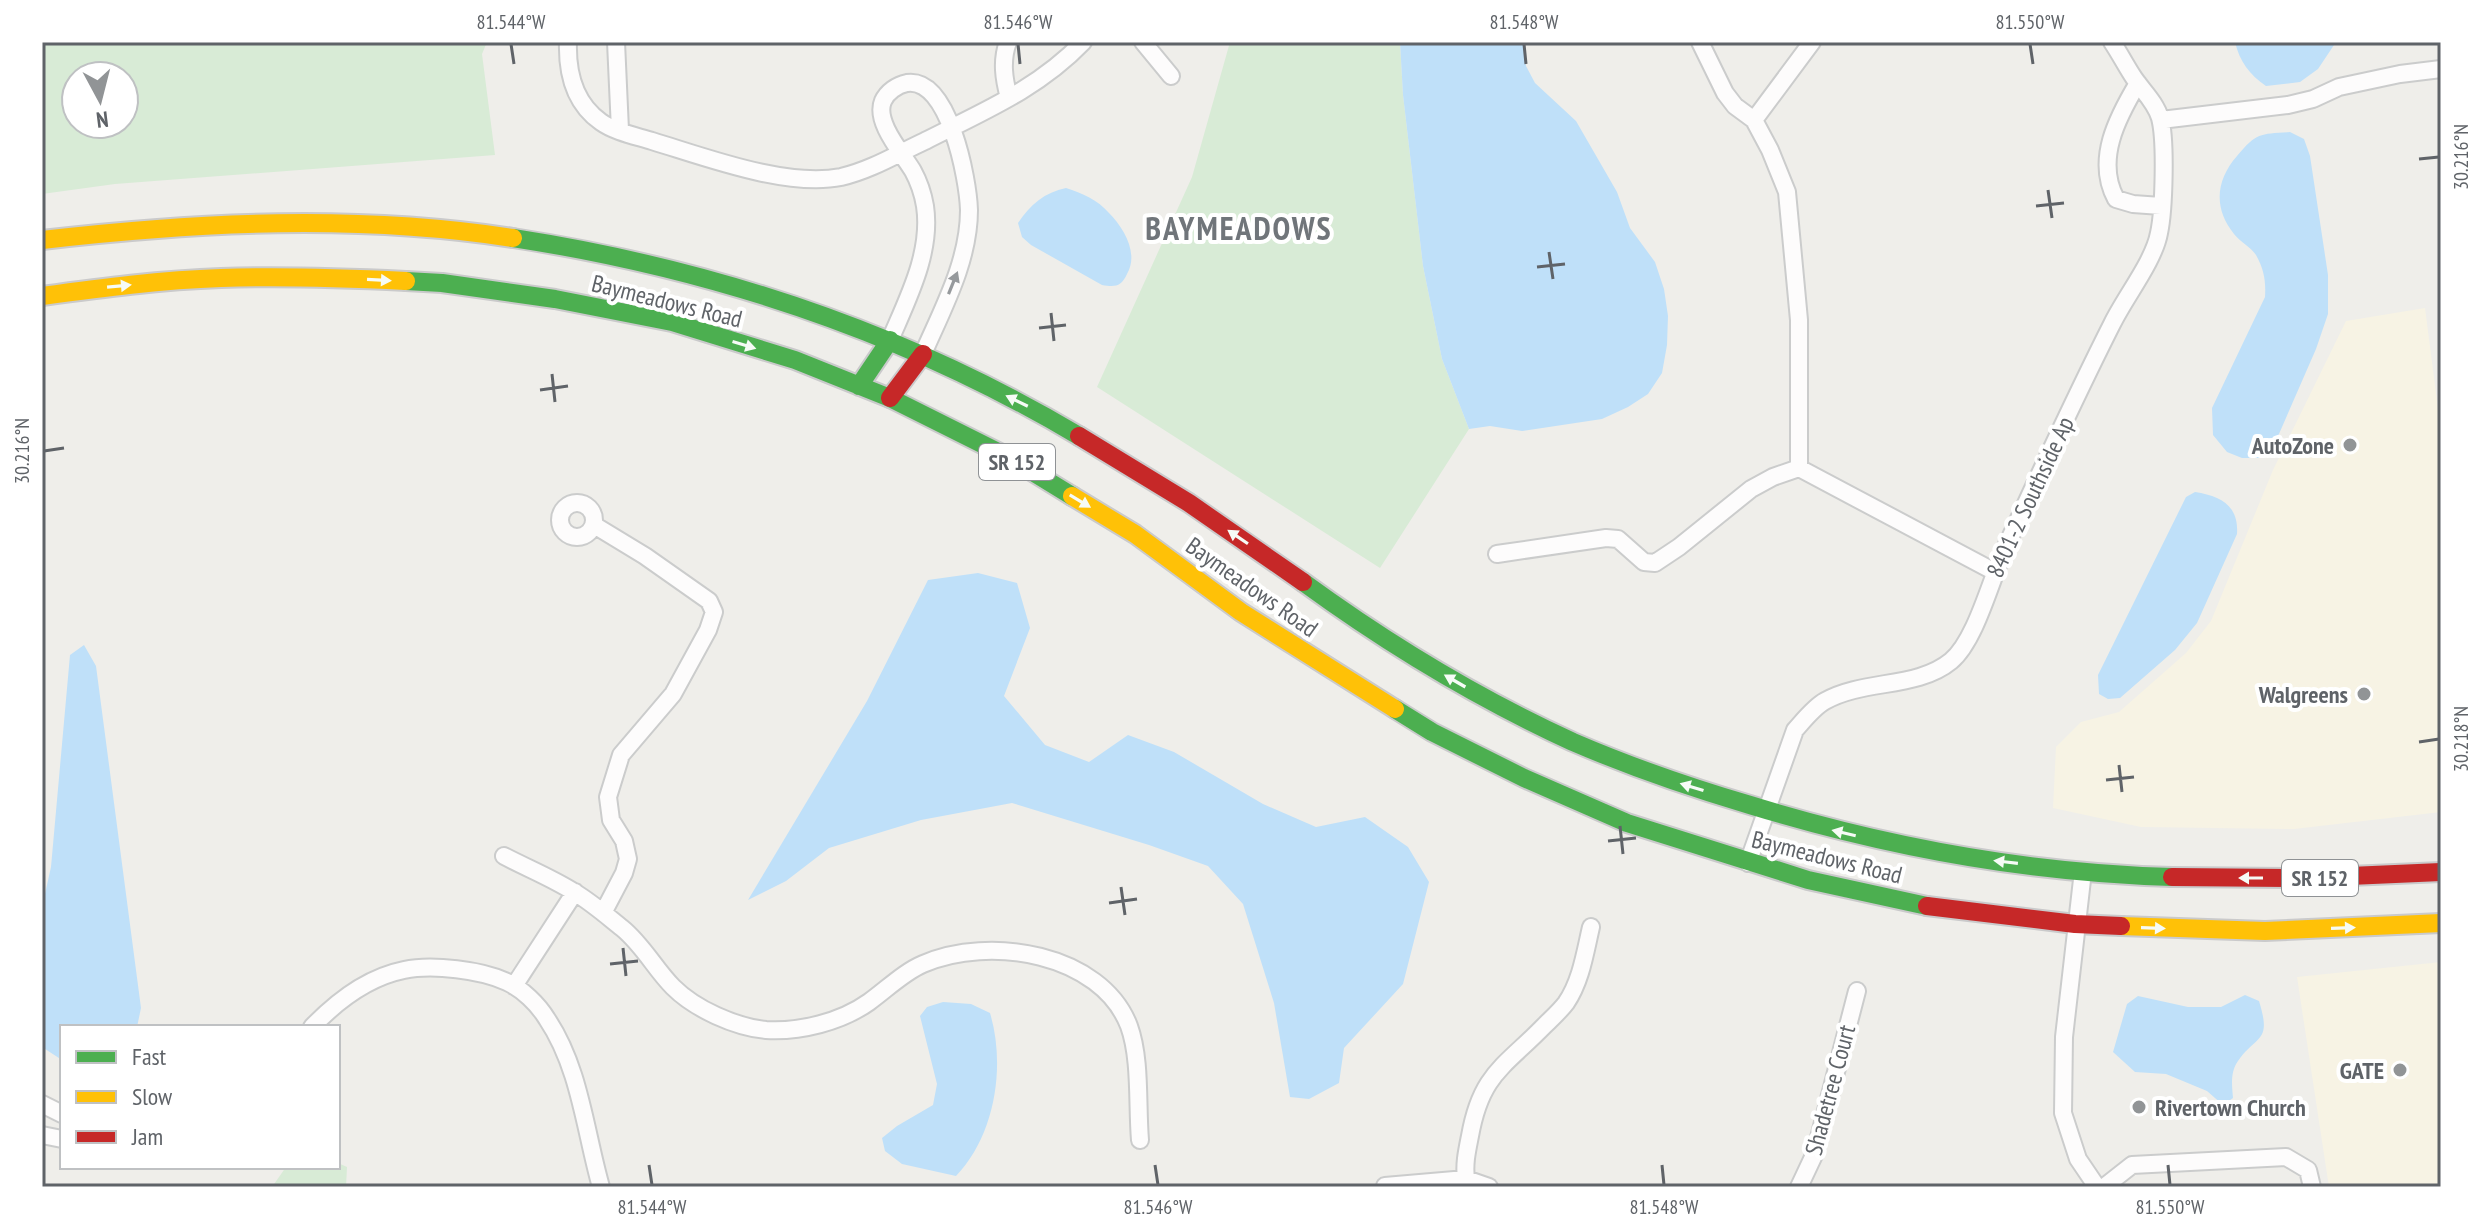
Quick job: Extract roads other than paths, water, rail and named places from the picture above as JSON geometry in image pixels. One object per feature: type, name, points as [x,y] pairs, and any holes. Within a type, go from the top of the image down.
[{"type":"main road","name":"Baymeadows Road","points":[[42,240],[97,233],[300,222],[443,228],[566,245],[688,272],[890,340],[1047,416],[1171,491],[1359,622],[1458,684],[1548,729],[1649,773],[1826,829],[1957,856],[2083,871],[2251,878],[2441,872]]},
{"type":"main road","name":"Baymeadows Road","points":[[42,296],[218,278],[322,277],[442,283],[555,299],[672,322],[795,360],[890,398],[1010,458],[1135,534],[1241,612],[1432,732],[1524,778],[1627,823],[1808,880],[1913,904],[2075,924],[2265,931],[2441,923]]},
{"type":"main road","points":[[859,386],[890,340]]},
{"type":"main road","points":[[890,398],[923,354]]},
{"type":"street","points":[[568,42],[569,72],[581,101],[603,124],[739,167],[808,179],[838,177],[867,170],[952,128],[1009,98],[1061,65],[1083,42]]},
{"type":"street","points":[[616,42],[620,130]]},
{"type":"street","points":[[1008,42],[1003,66],[1009,98]]},
{"type":"street","points":[[1143,42],[1171,76]]},
{"type":"street","points":[[1700,42],[1725,93],[1735,106],[1754,120],[1778,167],[1788,206],[1799,320],[1799,468]]},
{"type":"street","points":[[1754,120],[1812,42]]},
{"type":"street","name":"8401-2 Southside Ap","points":[[1748,863],[1795,730],[1807,716],[1824,701],[1937,670],[1963,648],[2093,362],[2125,298],[2153,253],[2159,233],[2163,178],[2161,120],[2154,104],[2112,42]]},
{"type":"street","points":[[2161,120],[2288,105],[2313,99],[2339,87],[2441,69]]},
{"type":"street","points":[[890,340],[919,266],[926,225],[920,185],[885,125],[881,111],[885,96],[897,86],[910,83],[925,87],[952,128],[968,189],[967,239],[961,263],[923,354]]},
{"type":"street","points":[[2138,83],[2121,112],[2106,164],[2108,183],[2116,199],[2161,206]]},
{"type":"street","points":[[1497,554],[1606,538],[1618,539],[1644,562],[1655,563],[1751,489],[1799,468],[1995,572]]},
{"type":"street","points":[[594,525],[709,601],[714,612],[708,630],[673,694],[621,755],[608,797],[611,820],[624,841],[628,859],[603,913]]},
{"type":"street","points":[[504,856],[575,892],[603,913],[637,941],[673,987],[688,1000],[724,1019],[765,1030],[806,1027],[833,1021],[857,1009],[921,965],[944,956],[996,951],[1036,955],[1062,964],[1085,975],[1105,990],[1120,1008],[1128,1025],[1135,1046],[1140,1140]]},
{"type":"street","points":[[2083,871],[2064,1037],[2063,1113],[2078,1159],[2097,1187]]},
{"type":"street","points":[[514,986],[575,892]]},
{"type":"street","points":[[1466,1179],[1464,1167],[1474,1113],[1483,1091],[1502,1065],[1566,1003],[1581,973],[1591,927]]},
{"type":"street","points":[[314,1025],[359,988],[405,969],[462,970],[504,980],[526,995],[546,1017],[565,1054],[578,1090],[601,1187]]},
{"type":"street","name":"Shadetree Court","points":[[1799,1187],[1815,1153],[1857,991]]},
{"type":"street","points":[[42,1104],[60,1113]]},
{"type":"street","points":[[2104,1187],[2132,1165],[2286,1157],[2308,1170],[2312,1187]]},
{"type":"street","points":[[1385,1186],[1466,1179],[1489,1187]]},
{"type":"water","points":[[1400,42],[1523,42],[1526,66],[1535,83],[1576,121],[1617,192],[1630,228],[1655,262],[1664,289],[1668,316],[1667,345],[1662,373],[1648,394],[1602,419],[1522,431],[1490,426],[1469,429],[1442,359],[1423,266],[1403,95]]},
{"type":"water","points":[[2235,42],[2336,42],[2318,69],[2300,82],[2266,86],[2246,67]]},
{"type":"water","points":[[2290,132],[2304,139],[2310,156],[2328,275],[2328,314],[2272,450],[2259,458],[2242,458],[2227,452],[2213,435],[2212,408],[2265,297],[2265,280],[2256,255],[2227,224],[2220,204],[2221,184],[2230,165],[2255,138]]},
{"type":"water","points":[[1066,188],[1100,204],[1124,234],[1131,258],[1127,274],[1120,284],[1102,285],[1022,237],[1018,223],[1028,210],[1045,196]]},
{"type":"water","points":[[2195,492],[2213,496],[2231,509],[2237,534],[2197,623],[2175,650],[2120,698],[2108,699],[2099,694],[2098,675],[2186,497]]},
{"type":"water","points":[[978,573],[1017,583],[1030,628],[1004,696],[1045,745],[1089,762],[1128,735],[1174,752],[1263,804],[1316,827],[1365,817],[1408,847],[1429,882],[1403,984],[1344,1048],[1339,1083],[1309,1099],[1290,1097],[1274,1003],[1243,904],[1208,866],[1149,845],[1012,803],[921,820],[829,848],[786,881],[748,900],[867,701],[928,580]]},
{"type":"water","points":[[84,645],[96,666],[141,1008],[137,1025],[60,1025],[60,1059],[42,1047],[42,907],[51,867],[70,655]]},
{"type":"water","points":[[2245,995],[2259,1001],[2263,1031],[2235,1065],[2233,1098],[2223,1105],[2207,1091],[2166,1074],[2135,1072],[2113,1052],[2127,1004],[2138,996],[2188,1007],[2221,1007]]},
{"type":"water","points":[[943,1002],[971,1004],[990,1013],[997,1055],[994,1099],[988,1121],[969,1160],[956,1176],[902,1164],[885,1151],[882,1138],[933,1105],[937,1084],[920,1016],[927,1007]]},
{"type":"place","name":"AutoZone","points":[[2350,445]]},
{"type":"place","name":"Walgreens","points":[[2364,694]]},
{"type":"place","name":"GATE","points":[[2400,1070]]},
{"type":"place","name":"Rivertown Church","points":[[2139,1107]]},
{"type":"district","name":"BAYMEADOWS","points":[[1239,228]]}]
